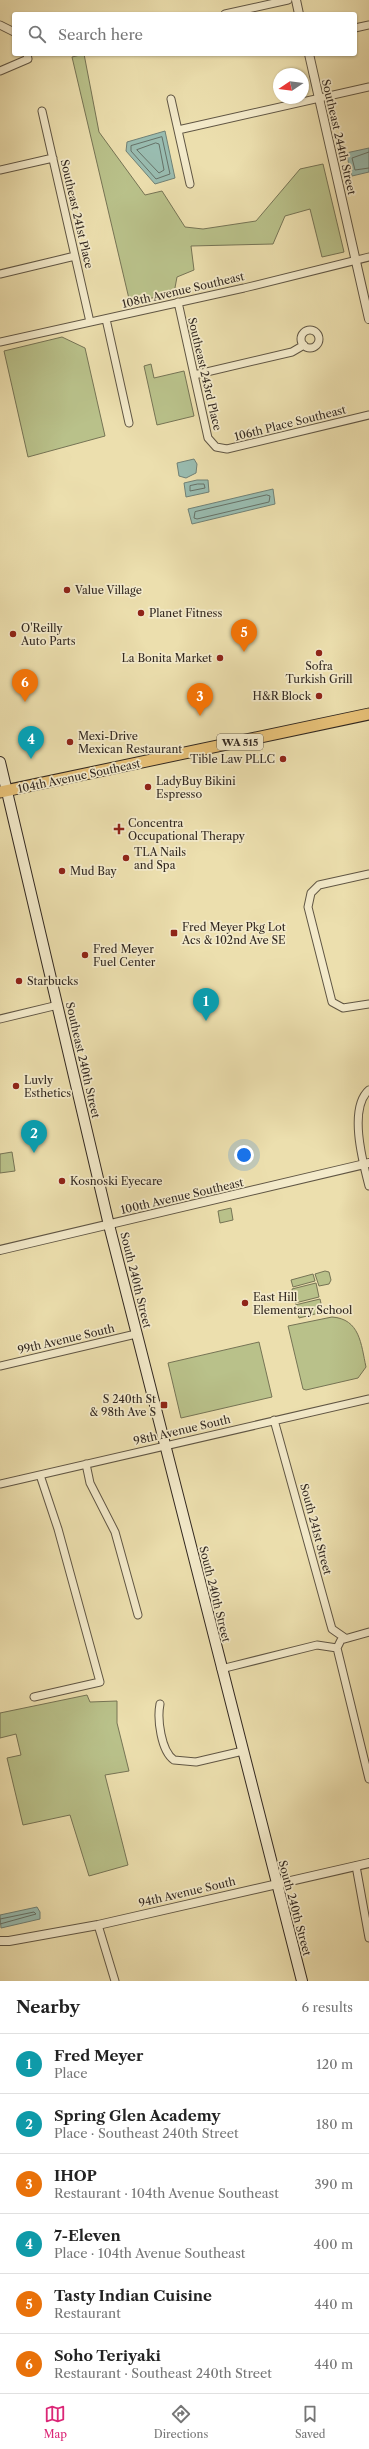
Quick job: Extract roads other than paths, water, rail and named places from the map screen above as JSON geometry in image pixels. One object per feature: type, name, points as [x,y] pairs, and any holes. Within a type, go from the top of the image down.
[{"type":"main road","name":"104th Avenue Southeast","points":[[3,791],[369,714]]},
{"type":"main road","name":"Southeast 240th Street","points":[[0,762],[3,791],[58,1005],[109,1224]]},
{"type":"main road","name":"South 240th Street","points":[[109,1224],[243,1751],[275,1883],[302,1981]]},
{"type":"street","points":[[235,12],[288,0]]},
{"type":"street","points":[[296,0],[299,12]]},
{"type":"street","points":[[0,25],[12,31]]},
{"type":"street","points":[[357,28],[369,25]]},
{"type":"street","points":[[0,71],[27,56]]},
{"type":"street","name":"Southeast 244th Street","points":[[308,56],[369,319]]},
{"type":"street","points":[[178,130],[369,87]]},
{"type":"street","points":[[171,99],[190,184]]},
{"type":"street","name":"Southeast 241st Place","points":[[42,111],[90,322]]},
{"type":"street","points":[[0,170],[53,158]]},
{"type":"street","points":[[0,274],[75,256]]},
{"type":"street","name":"108th Avenue Southeast","points":[[0,342],[244,288],[369,257]]},
{"type":"street","name":"Southeast 243rd Place","points":[[178,302],[208,438],[216,447]]},
{"type":"street","points":[[106,319],[129,423]]},
{"type":"street","points":[[194,375],[292,352],[304,345]]},
{"type":"street","name":"106th Place Southeast","points":[[216,447],[227,449],[369,415]]},
{"type":"street","points":[[369,874],[319,886],[311,893],[308,907],[332,1002],[338,1006],[348,1008],[369,1004]]},
{"type":"street","points":[[0,1019],[58,1005]]},
{"type":"street","points":[[369,1090],[362,1099],[359,1142],[366,1164],[369,1186]]},
{"type":"street","name":"100th Avenue Southeast","points":[[0,1250],[366,1164]]},
{"type":"street","name":"99th Avenue South","points":[[0,1366],[136,1334]]},
{"type":"street","name":"98th Avenue South","points":[[0,1484],[369,1398]]},
{"type":"street","name":"South 241st Street","points":[[274,1420],[332,1629],[345,1638]]},
{"type":"street","points":[[86,1464],[90,1483],[115,1532],[138,1615]]},
{"type":"street","points":[[34,1697],[100,1682],[58,1528],[40,1475]]},
{"type":"street","points":[[338,1646],[345,1638],[369,1632]]},
{"type":"street","points":[[221,1669],[317,1645],[338,1646]]},
{"type":"street","points":[[338,1646],[369,1779]]},
{"type":"street","points":[[160,1704],[159,1716],[166,1751],[174,1760],[196,1762],[243,1751]]},
{"type":"street","name":"94th Avenue South","points":[[0,1941],[9,1941],[98,1925],[275,1883],[369,1863]]},
{"type":"street","points":[[356,1866],[369,1938]]},
{"type":"street","points":[[98,1925],[115,1981]]},
{"type":"street","name":"94th Avenue South","points":[[0,1948],[9,1941]]},
{"type":"water","points":[[165,131],[175,178],[155,184],[126,151],[127,142]]},
{"type":"water","points":[[369,148],[369,172],[352,176],[346,153]]},
{"type":"water","points":[[194,459],[197,464],[196,473],[186,478],[179,476],[177,463]]},
{"type":"water","points":[[197,480],[208,480],[209,492],[186,497],[184,483]]},
{"type":"water","points":[[273,489],[275,504],[192,524],[188,509]]},
{"type":"water","points":[[37,1907],[40,1912],[40,1919],[1,1928],[0,1915]]},
{"type":"place","name":"Value Village","points":[[67,590]]},
{"type":"place","name":"Planet Fitness","points":[[141,613]]},
{"type":"place","name":"O'Reilly Auto Parts","points":[[13,634]]},
{"type":"place","name":"Tasty Indian Cuisine","points":[[244,652]]},
{"type":"place","name":"Sofra Turkish Grill","points":[[319,653]]},
{"type":"place","name":"La Bonita Market","points":[[220,658]]},
{"type":"place","name":"H&R Block","points":[[319,696]]},
{"type":"place","name":"Soho Teriyaki","points":[[25,702]]},
{"type":"place","name":"IHOP","points":[[200,716]]},
{"type":"place","name":"Mexi-Drive Mexican Restaurant","points":[[70,742]]},
{"type":"place","name":"7-Eleven","points":[[31,759]]},
{"type":"place","name":"Tible Law PLLC","points":[[283,759]]},
{"type":"place","name":"LadyBuy Bikini Espresso","points":[[148,787]]},
{"type":"place","name":"Concentra Occupational Therapy","points":[[119,829]]},
{"type":"place","name":"TLA Nails and Spa","points":[[126,858]]},
{"type":"place","name":"Mud Bay","points":[[62,871]]},
{"type":"place","name":"Fred Meyer Pkg Lot Acs & 102nd Ave SE","points":[[174,933]]},
{"type":"place","name":"Fred Meyer Fuel Center","points":[[85,955]]},
{"type":"place","name":"Starbucks","points":[[19,981]]},
{"type":"place","name":"Fred Meyer","points":[[206,1021]]},
{"type":"place","name":"Luvly Esthetics","points":[[16,1086]]},
{"type":"place","name":"Spring Glen Academy","points":[[34,1153]]},
{"type":"place","name":"Kosnoski Eyecare","points":[[62,1181]]},
{"type":"place","name":"East Hill Elementary School","points":[[245,1303]]},
{"type":"place","name":"S 240th St & 98th Ave S","points":[[164,1405]]}]
